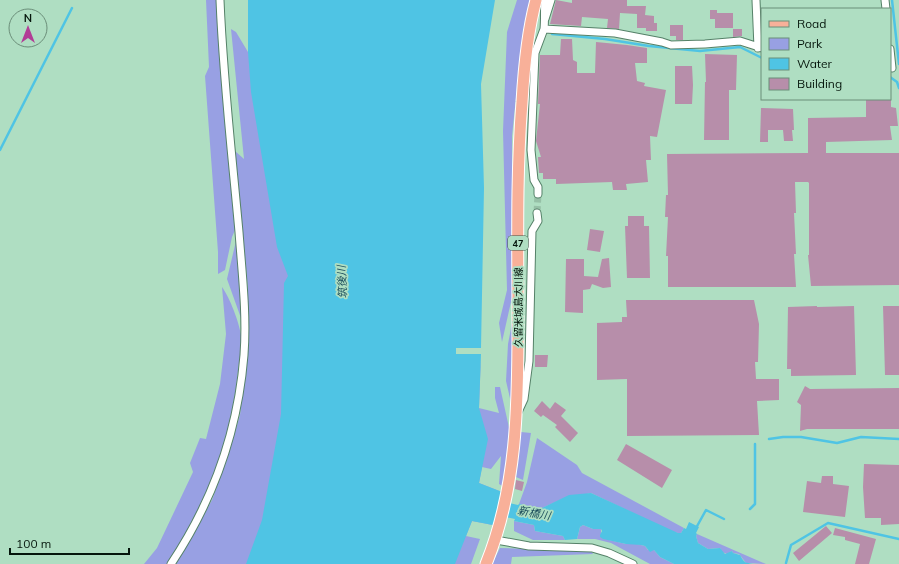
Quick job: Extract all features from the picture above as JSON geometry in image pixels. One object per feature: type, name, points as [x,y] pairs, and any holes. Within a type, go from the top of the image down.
[{"type":"main road","name":"久留米城島大川線","points":[[486,564],[496,540],[509,488],[516,416],[518,378],[518,142],[525,58],[536,0]]},
{"type":"street","points":[[171,564],[182,548],[209,496],[227,447],[235,417],[244,355],[244,291],[221,44],[220,0]]},
{"type":"street","points":[[544,0],[545,20]]},
{"type":"street","points":[[538,194],[538,187],[534,180],[531,150],[535,53],[544,29],[551,0]]},
{"type":"street","points":[[544,29],[615,33],[671,44],[740,41],[760,48],[756,0]]},
{"type":"street","points":[[891,54],[894,69]]},
{"type":"street","points":[[516,416],[524,399],[529,361],[532,231],[538,221],[538,213]]},
{"type":"street","points":[[496,540],[529,546],[592,548],[609,553],[633,564]]},
{"type":"green space","points":[[206,0],[216,0],[235,230],[232,237],[225,270],[218,274],[218,252],[205,76],[209,67]]},
{"type":"green space","points":[[248,0],[289,269],[286,416],[256,564],[175,564],[212,500],[227,459],[240,415],[247,357],[248,289],[235,151],[244,159],[231,29],[236,32],[248,52]]},
{"type":"green space","points":[[517,0],[532,0],[520,59],[512,136],[513,293],[502,342],[499,323],[507,290],[503,131],[507,32]]},
{"type":"green space","points":[[236,241],[241,290],[242,321],[227,279]]},
{"type":"green space","points":[[222,287],[228,297],[236,317],[242,344],[235,397],[223,447],[205,496],[194,520],[167,564],[144,564],[157,548],[193,472],[190,463],[200,438],[206,439],[220,384],[226,334]]},
{"type":"green space","points":[[513,318],[512,407],[506,381],[508,344]]},
{"type":"green space","points":[[481,354],[479,408],[499,413],[495,398],[495,387],[500,387],[510,432],[504,487],[499,484],[501,456],[491,469],[482,467],[479,483],[502,492],[471,486]]},
{"type":"green space","points":[[521,432],[531,433],[523,480],[516,477]]},
{"type":"green space","points":[[537,438],[577,465],[582,473],[684,528],[681,533],[673,532],[591,493],[560,500],[540,509],[519,504],[527,482]]},
{"type":"green space","points":[[475,511],[493,525],[472,521],[466,536],[480,539],[471,564],[428,564]]},
{"type":"green space","points":[[514,521],[534,525],[535,531],[563,536],[565,540],[533,540],[514,531]]},
{"type":"green space","points":[[583,525],[593,529],[601,529],[601,533],[609,540],[645,546],[648,550],[654,550],[660,557],[674,564],[650,564],[611,543],[595,539],[577,539],[580,527]]},
{"type":"green space","points":[[697,534],[766,564],[746,563],[739,554],[733,553],[732,551],[727,554],[722,552],[720,548],[708,549],[698,543],[696,536]]},
{"type":"green space","points":[[500,548],[591,551],[593,554],[512,557],[511,564],[492,564]]},
{"type":"water","points":[[248,0],[495,0],[481,84],[484,188],[481,348],[456,348],[456,354],[481,354],[479,408],[488,439],[479,483],[502,492],[500,501],[540,509],[569,495],[591,493],[678,533],[681,533],[684,528],[686,529],[689,522],[699,527],[696,533],[698,543],[708,549],[720,548],[725,554],[732,551],[733,553],[740,555],[745,562],[753,564],[674,564],[660,557],[654,550],[650,552],[645,546],[603,539],[600,537],[602,531],[601,529],[593,529],[583,525],[580,527],[577,539],[565,540],[563,536],[535,531],[534,525],[514,521],[515,519],[496,515],[493,525],[472,521],[455,564],[246,564],[262,520],[281,414],[284,283],[288,276],[277,247],[251,92],[248,52]]},
{"type":"building","points":[[556,0],[572,3],[572,0],[627,0],[627,6],[646,6],[645,15],[654,16],[654,23],[657,23],[657,31],[646,31],[646,28],[637,28],[637,14],[620,13],[619,29],[607,28],[608,19],[582,17],[581,26],[550,24]]},
{"type":"building","points":[[710,10],[717,10],[717,13],[733,13],[733,28],[715,28],[715,19],[710,19]]},
{"type":"building","points":[[670,25],[683,25],[683,40],[676,40],[676,36],[670,36]]},
{"type":"building","points":[[733,29],[742,29],[742,36],[733,37]]},
{"type":"building","points":[[561,39],[572,39],[573,60],[577,62],[577,73],[595,73],[596,42],[647,48],[647,63],[635,63],[637,81],[645,83],[644,86],[666,90],[657,137],[650,136],[651,160],[646,160],[648,182],[626,184],[627,190],[613,190],[612,182],[556,184],[556,179],[543,179],[543,173],[539,173],[538,157],[541,157],[536,141],[540,104],[538,104],[540,55],[560,55]]},
{"type":"building","points":[[705,54],[737,55],[736,90],[729,90],[729,140],[704,140],[706,82]]},
{"type":"building","points":[[675,66],[692,66],[692,104],[675,104]]},
{"type":"building","points":[[866,100],[891,100],[891,107],[896,108],[898,126],[890,126],[892,140],[826,142],[826,153],[899,153],[899,285],[811,286],[808,255],[809,183],[795,182],[796,213],[794,213],[796,254],[794,254],[796,287],[668,287],[668,256],[666,256],[668,217],[665,217],[666,195],[668,195],[667,154],[808,153],[808,118],[866,117]]},
{"type":"building","points":[[761,108],[793,109],[793,141],[784,141],[783,130],[768,130],[768,142],[760,142]]},
{"type":"building","points":[[628,216],[644,216],[644,226],[649,226],[650,278],[627,278],[625,226],[628,226]]},
{"type":"building","points":[[590,229],[604,231],[600,252],[587,250]]},
{"type":"building","points":[[609,258],[611,287],[603,288],[592,284],[590,289],[583,290],[583,313],[565,312],[566,259],[584,259],[584,276],[598,277],[602,259]]},
{"type":"building","points":[[626,300],[754,300],[759,324],[758,362],[755,362],[756,379],[779,379],[779,400],[757,401],[759,435],[627,436],[627,379],[597,380],[597,323],[622,322],[622,317],[627,317]]},
{"type":"building","points":[[854,306],[856,375],[791,376],[791,369],[787,369],[788,307]]},
{"type":"building","points":[[883,306],[899,306],[899,375],[885,375]]},
{"type":"building","points":[[535,355],[548,355],[547,367],[535,367]]},
{"type":"building","points":[[805,386],[810,389],[899,388],[899,429],[807,429],[800,431],[801,405],[797,402]]},
{"type":"building","points":[[542,401],[550,409],[555,402],[566,410],[561,416],[578,433],[570,442],[555,427],[557,425],[543,415],[541,417],[534,411]]},
{"type":"building","points":[[626,444],[672,470],[662,488],[617,460]]},
{"type":"building","points":[[864,464],[899,465],[899,524],[881,525],[881,518],[865,518],[863,487]]},
{"type":"building","points":[[822,476],[833,476],[833,484],[849,486],[845,517],[803,512],[807,481],[821,483]]},
{"type":"building","points":[[516,480],[524,482],[522,491],[515,489]]},
{"type":"building","points":[[826,526],[832,533],[799,561],[793,553]]},
{"type":"building","points":[[835,528],[876,539],[869,564],[855,564],[860,544],[845,540],[845,537],[833,535]]},
{"type":"waterway","points":[[892,0],[899,64]]},
{"type":"waterway","points":[[0,150],[72,8]]},
{"type":"waterway","points":[[552,34],[700,51],[740,47],[761,58]]},
{"type":"waterway","points":[[891,78],[897,82],[899,88]]},
{"type":"waterway","points":[[769,439],[801,437],[837,443],[861,437],[899,439]]},
{"type":"waterway","points":[[750,509],[755,504],[755,444]]},
{"type":"waterway","points":[[696,528],[706,510],[724,519]]},
{"type":"waterway","points":[[786,563],[791,545],[828,523],[899,539]]},
{"type":"tunnel","points":[[537,213],[538,194]]},
{"type":"water label","name":"筑後川","points":[[342,282]]},
{"type":"water label","name":"新橋川","points":[[534,513]]}]
